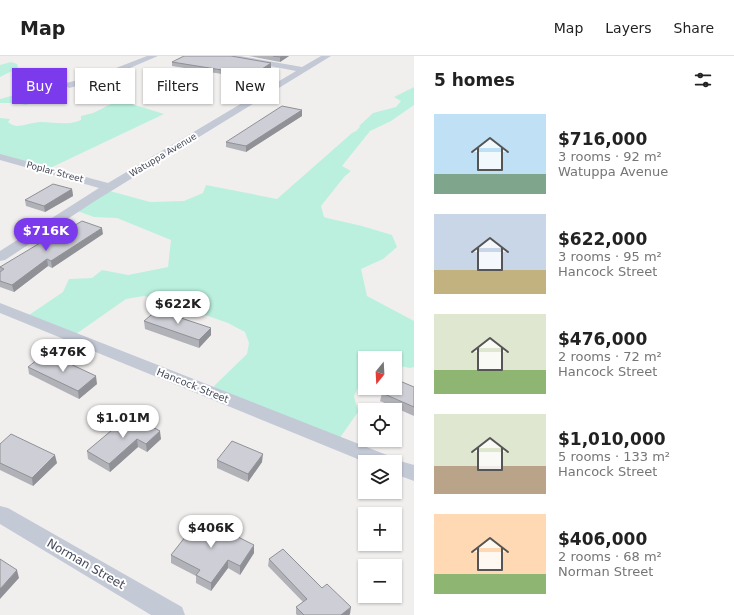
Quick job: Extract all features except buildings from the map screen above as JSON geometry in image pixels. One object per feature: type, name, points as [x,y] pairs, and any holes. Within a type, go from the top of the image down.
[{"type":"street","points":[[69,85],[102,77],[154,56]]},
{"type":"street","points":[[227,56],[302,70]]},
{"type":"street","name":"Watuppa Avenue","points":[[0,257],[109,187],[327,56]]},
{"type":"street","name":"Poplar Street","points":[[0,157],[109,187]]},
{"type":"street","name":"Hancock Street","points":[[0,308],[368,455]]},
{"type":"street","points":[[402,469],[414,474]]},
{"type":"street","name":"Norman Street","points":[[0,514],[173,615]]},
{"type":"green space","points":[[11,62],[17,64],[18,68],[12,68],[12,71],[0,77],[0,65]]},
{"type":"green space","points":[[414,87],[414,105],[391,121],[370,131],[342,166],[351,171],[344,177],[321,206],[324,217],[392,235],[397,247],[383,259],[361,269],[367,296],[414,321],[414,367],[402,366],[402,351],[358,351],[358,388],[354,396],[358,412],[339,439],[216,390],[214,386],[247,354],[249,343],[245,332],[228,323],[174,304],[144,296],[126,299],[76,334],[29,315],[63,292],[69,279],[92,278],[102,270],[128,275],[168,267],[171,240],[117,218],[94,217],[72,209],[110,191],[150,202],[184,201],[203,193],[206,185],[277,199],[356,131],[360,127],[359,126],[373,113],[396,107],[401,101],[394,97]]},
{"type":"green space","points":[[12,96],[12,103],[0,103],[0,99]]},
{"type":"green space","points":[[111,104],[132,104],[164,114],[48,169],[0,155],[0,118],[10,119],[8,122],[16,126],[38,122],[72,123],[81,120],[81,116],[93,113]]}]
